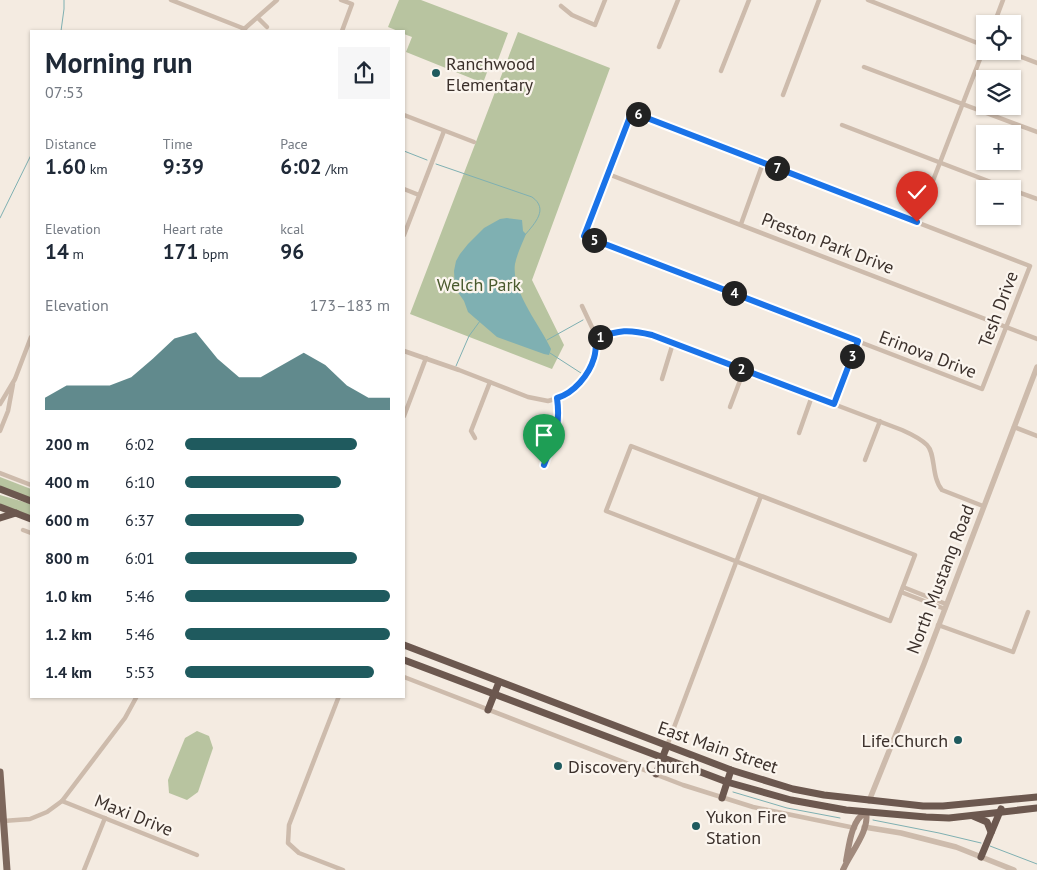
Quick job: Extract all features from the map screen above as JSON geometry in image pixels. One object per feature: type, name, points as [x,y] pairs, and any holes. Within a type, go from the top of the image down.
[{"type":"highway","points":[[0,489],[30,501]]},
{"type":"highway","points":[[0,507],[30,519]]},
{"type":"highway","points":[[0,518],[16,513]]},
{"type":"highway","name":"East Main Street","points":[[405,645],[666,746],[731,770],[793,789],[824,795],[943,806],[1037,797]]},
{"type":"highway","name":"East Main Street","points":[[405,660],[727,782],[791,800],[824,807],[926,818],[949,818],[1037,808]]},
{"type":"highway","points":[[488,710],[499,682]]},
{"type":"highway","points":[[656,774],[666,746]]},
{"type":"highway","points":[[722,798],[731,770]]},
{"type":"highway","points":[[981,857],[998,812],[1003,806],[1018,799]]},
{"type":"highway","points":[[866,812],[870,800]]},
{"type":"highway","points":[[991,832],[1003,816],[1018,809]]},
{"type":"highway","points":[[970,816],[987,822],[991,832]]},
{"type":"main road","points":[[0,772],[7,870]]},
{"type":"main road","points":[[843,870],[859,815],[866,812],[867,818],[858,844],[846,861]]},
{"type":"street","points":[[171,0],[243,30],[277,0]]},
{"type":"street","points":[[341,0],[352,4],[342,30]]},
{"type":"street","points":[[561,6],[572,15],[595,25],[604,0]]},
{"type":"street","points":[[659,47],[678,0]]},
{"type":"street","points":[[721,71],[749,0]]},
{"type":"street","points":[[783,95],[819,0]]},
{"type":"street","points":[[868,0],[976,42]]},
{"type":"street","points":[[997,15],[1003,0]]},
{"type":"street","points":[[258,18],[267,27]]},
{"type":"street","points":[[1021,57],[1037,63]]},
{"type":"street","points":[[608,174],[631,114],[634,113],[917,222],[980,60]]},
{"type":"street","points":[[864,67],[1037,132]]},
{"type":"street","points":[[405,115],[474,142]]},
{"type":"street","points":[[842,125],[987,180]]},
{"type":"street","points":[[405,232],[444,131]]},
{"type":"street","points":[[741,224],[763,163]]},
{"type":"street","name":"Preston Park Drive","points":[[608,174],[1037,339]]},
{"type":"street","name":"Erinova Drive","points":[[608,174],[584,236],[982,390]]},
{"type":"street","points":[[405,189],[419,195]]},
{"type":"street","points":[[1021,193],[1037,200]]},
{"type":"street","name":"Tesh Drive","points":[[917,222],[1030,266],[982,390]]},
{"type":"street","points":[[405,351],[540,400],[548,401],[574,388],[585,378],[595,357],[596,338],[582,306]]},
{"type":"street","points":[[596,338],[632,330],[652,335],[915,436],[928,446],[932,453],[934,473],[938,486],[942,490],[983,506]]},
{"type":"street","points":[[0,404],[14,379],[30,339]]},
{"type":"street","points":[[834,404],[858,341]]},
{"type":"street","points":[[662,379],[673,343]]},
{"type":"street","points":[[405,413],[426,358]]},
{"type":"street","name":"North Mustang Road","points":[[870,800],[1037,367]]},
{"type":"street","points":[[730,407],[744,370]]},
{"type":"street","points":[[0,431],[7,413],[14,379]]},
{"type":"street","points":[[475,438],[471,431],[490,382]]},
{"type":"street","points":[[798,433],[812,396]]},
{"type":"street","points":[[544,465],[558,427],[557,398]]},
{"type":"street","points":[[0,410],[7,413]]},
{"type":"street","points":[[865,460],[880,421]]},
{"type":"street","points":[[1014,428],[1037,436]]},
{"type":"street","points":[[631,446],[761,496],[915,555],[890,621],[606,511],[631,446]]},
{"type":"street","points":[[0,473],[30,486]]},
{"type":"street","points":[[666,746],[761,496]]},
{"type":"street","points":[[23,530],[30,533]]},
{"type":"street","points":[[902,589],[945,606]]},
{"type":"street","points":[[938,625],[1013,652],[1028,612]]},
{"type":"street","points":[[405,677],[722,798],[753,807],[855,828]]},
{"type":"street","points":[[3,821],[30,819],[47,812],[62,801],[125,718],[136,698]]},
{"type":"street","points":[[338,698],[289,824],[288,843],[300,853],[343,870]]},
{"type":"street","name":"Maxi Drive","points":[[62,801],[197,855]]},
{"type":"street","points":[[84,870],[105,818]]},
{"type":"street","points":[[864,826],[956,847],[1014,870]]},
{"type":"green space","points":[[399,0],[421,0],[508,33],[495,68],[489,67],[483,83],[406,52],[412,37],[405,34],[405,30],[396,30],[388,27]]},
{"type":"green space","name":"Welch Park","points":[[518,32],[610,68],[532,280],[564,345],[552,369],[410,314]]},
{"type":"green space","points":[[0,477],[30,489],[30,498],[0,486]]},
{"type":"green space","points":[[0,495],[30,504],[30,516],[0,504]]},
{"type":"green space","points":[[197,731],[209,736],[213,748],[198,792],[187,800],[169,793],[168,780],[185,738]]},
{"type":"water","points":[[500,219],[522,220],[523,231],[526,234],[515,264],[517,285],[527,308],[551,349],[549,355],[497,337],[468,312],[464,301],[455,288],[454,271],[460,254],[484,228]]},
{"type":"waterway","points":[[61,30],[64,0]]},
{"type":"waterway","points":[[405,151],[427,160]]},
{"type":"waterway","points":[[0,218],[30,157]]},
{"type":"waterway","points":[[436,164],[532,197],[537,202],[540,211],[536,221],[525,235]]},
{"type":"waterway","points":[[547,340],[583,320]]},
{"type":"waterway","points":[[456,366],[469,336],[480,321]]},
{"type":"waterway","points":[[550,353],[584,375]]},
{"type":"waterway","points":[[733,792],[787,808],[840,818]]},
{"type":"waterway","points":[[873,820],[981,843]]},
{"type":"waterway","points":[[990,846],[1037,864]]},
{"type":"place","name":"Ranchwood Elementary","points":[[436,73]]},
{"type":"place","name":"Life.Church","points":[[958,740]]},
{"type":"place","name":"Discovery Church","points":[[558,766]]},
{"type":"place","name":"Yukon Fire Station","points":[[696,826]]},
{"type":"route","points":[[544,465],[558,427],[557,398],[562,397],[585,378],[595,357],[596,338],[632,330],[652,335],[834,404],[858,341],[584,236],[631,114],[634,113],[917,222]]}]
